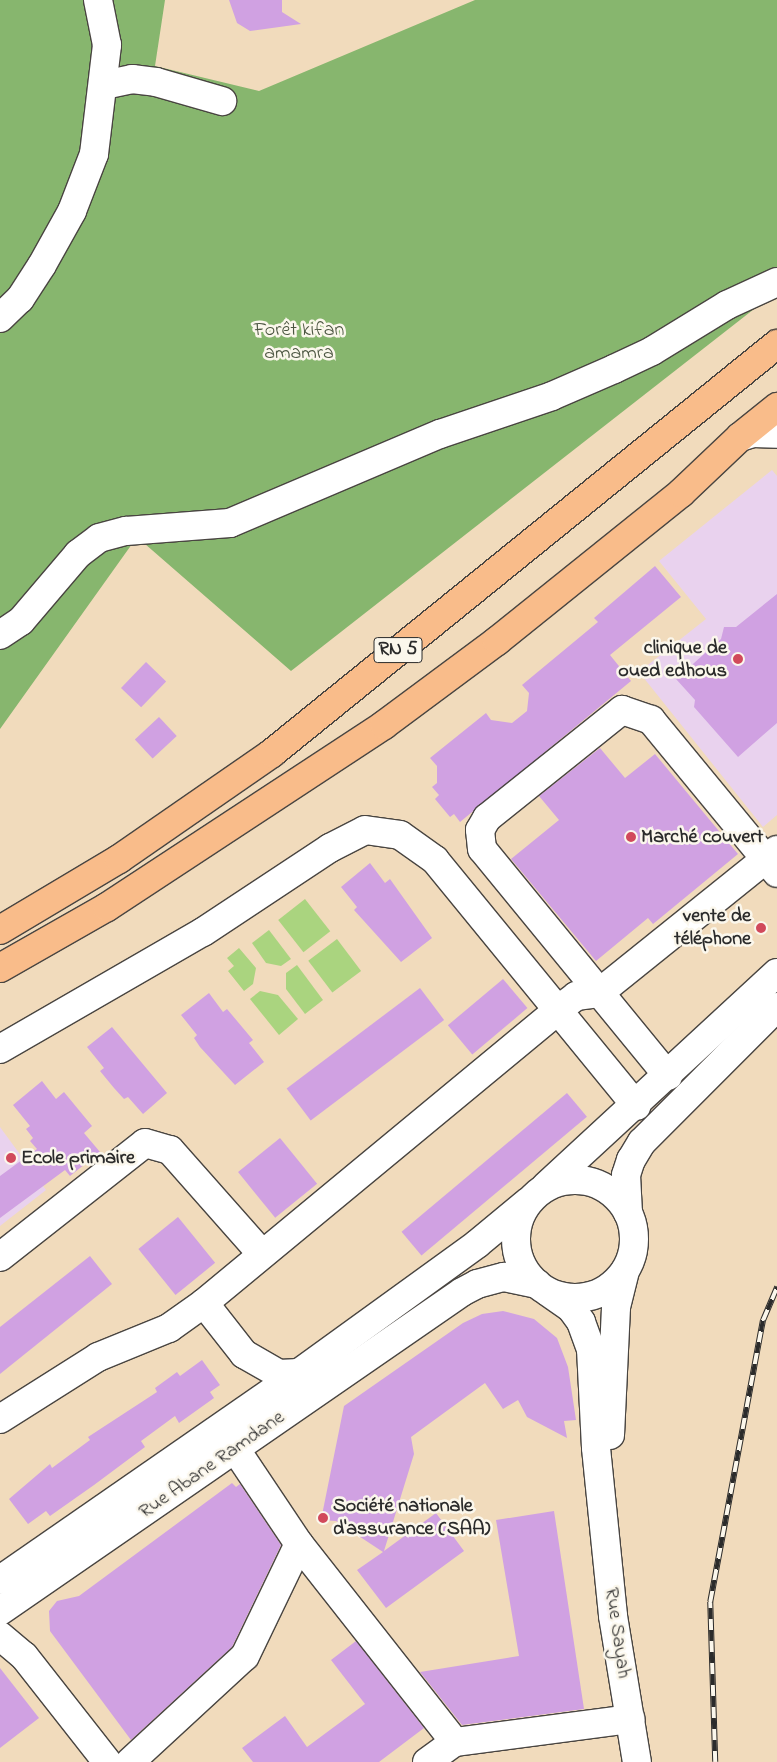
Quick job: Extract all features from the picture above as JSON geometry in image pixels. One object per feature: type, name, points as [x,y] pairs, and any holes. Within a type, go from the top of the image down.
[{"type":"main road","name":"RN 5","points":[[0,930],[119,859],[272,753],[777,344]]},
{"type":"main road","name":"RN 5","points":[[0,968],[107,907],[384,725],[498,641],[681,493],[740,437],[777,407]]},
{"type":"street","points":[[0,318],[20,299],[72,211],[94,154],[104,85],[107,45],[98,0]]},
{"type":"street","points":[[104,85],[132,79],[156,82],[222,101]]},
{"type":"street","points":[[0,634],[21,621],[78,554],[99,538],[126,531],[230,523],[440,434],[552,396],[614,369],[652,351],[727,305],[777,282]]},
{"type":"street","points":[[740,437],[753,434],[777,434]]},
{"type":"street","points":[[0,1419],[98,1357],[170,1328],[204,1303],[559,1009],[576,996],[599,993],[773,861],[651,720],[622,710],[487,818],[480,830],[482,849],[599,993],[668,1076]]},
{"type":"street","points":[[0,1049],[203,932],[330,848],[365,830],[400,834],[435,860],[559,1009],[636,1106]]},
{"type":"street","points":[[0,1580],[299,1373],[477,1244],[636,1106],[777,972]]},
{"type":"street","points":[[628,1213],[612,1193],[588,1181],[563,1181],[534,1196],[517,1224],[516,1238],[521,1263],[543,1288],[572,1298],[585,1297],[608,1288],[625,1271],[633,1248],[628,1213],[626,1175],[631,1160],[642,1142],[777,1007]]},
{"type":"street","points":[[0,1257],[145,1143],[170,1150],[262,1254]]},
{"type":"street","name":"Rue Sayah","points":[[604,1504],[614,1385],[616,1301],[625,1271]]},
{"type":"street","name":"Rue Abane Ramdane","points":[[3,1624],[236,1450],[462,1292],[491,1279],[515,1277],[543,1288]]},
{"type":"street","name":"Rue Sayah","points":[[543,1288],[571,1308],[581,1322],[591,1349],[596,1448],[604,1504],[613,1616],[637,1762]]},
{"type":"street","points":[[204,1303],[244,1354],[279,1374],[299,1373]]},
{"type":"street","points":[[244,1354],[250,1385],[245,1410]]},
{"type":"street","points":[[236,1450],[299,1544],[455,1742]]},
{"type":"street","points":[[130,1762],[245,1656],[299,1544]]},
{"type":"street","points":[[3,1624],[107,1762]]},
{"type":"street","points":[[427,1762],[455,1742],[630,1719]]},
{"type":"shaded area","points":[[772,470],[777,476],[777,815],[763,827],[639,672],[706,619],[659,561]]},
{"type":"shaded area","name":"Ecole primaire","points":[[0,1127],[46,1190],[0,1226]]},
{"type":"green space","name":"Forêt kifan amamra","points":[[0,0],[165,0],[155,66],[259,91],[475,0],[777,0],[777,291],[291,671],[137,537],[0,729]]},
{"type":"green space","points":[[305,899],[330,931],[303,952],[278,920]]},
{"type":"green space","points":[[269,930],[291,959],[281,966],[266,963],[252,943]]},
{"type":"green space","points":[[337,939],[361,971],[332,993],[308,961]]},
{"type":"green space","points":[[239,948],[256,968],[253,984],[244,991],[228,971],[234,966],[227,958]]},
{"type":"green space","points":[[297,965],[323,1000],[305,1014],[286,989],[286,973]]},
{"type":"green space","points":[[260,991],[278,995],[298,1019],[279,1035],[250,999]]},
{"type":"building","points":[[229,0],[282,0],[282,12],[301,24],[250,31],[237,23]]},
{"type":"building","points":[[655,566],[681,597],[610,655],[631,681],[460,822],[454,814],[450,817],[435,799],[439,795],[432,787],[437,783],[437,766],[430,758],[486,713],[491,720],[512,723],[527,711],[529,693],[522,685],[598,622],[594,618]]},
{"type":"building","name":"clinique de oued edhous","points":[[777,594],[777,723],[738,757],[694,707],[695,700],[676,679],[721,639],[724,627],[736,627]]},
{"type":"building","points":[[146,662],[166,681],[141,707],[121,688]]},
{"type":"building","points":[[159,717],[177,736],[153,759],[135,740]]},
{"type":"building","name":"Marché couvert","points":[[600,748],[625,778],[655,754],[738,854],[653,924],[648,918],[596,961],[511,859],[559,820],[539,796]]},
{"type":"building","points":[[370,863],[385,883],[390,879],[432,938],[401,962],[354,910],[357,907],[341,887]]},
{"type":"building","points":[[503,979],[527,1008],[472,1054],[448,1025]]},
{"type":"building","points":[[420,988],[444,1020],[311,1120],[287,1089]]},
{"type":"building","points":[[209,993],[223,1012],[227,1009],[253,1040],[249,1043],[264,1062],[235,1085],[200,1047],[194,1038],[197,1035],[181,1015]]},
{"type":"building","points":[[112,1027],[167,1093],[143,1114],[128,1097],[124,1099],[114,1088],[100,1071],[104,1068],[87,1047]]},
{"type":"building","points":[[42,1081],[56,1099],[64,1092],[92,1126],[84,1133],[100,1152],[70,1176],[65,1170],[0,1218],[0,1176],[37,1149],[30,1141],[33,1138],[26,1129],[30,1126],[13,1105]]},
{"type":"building","points":[[567,1093],[587,1117],[421,1256],[402,1232]]},
{"type":"building","points":[[280,1138],[317,1184],[275,1218],[238,1172]]},
{"type":"building","points":[[178,1217],[215,1263],[175,1295],[138,1249]]},
{"type":"building","points":[[90,1256],[112,1284],[0,1374],[0,1327]]},
{"type":"building","points":[[503,1311],[534,1319],[557,1338],[568,1367],[576,1420],[564,1421],[567,1438],[527,1417],[518,1400],[503,1409],[485,1383],[411,1437],[414,1454],[384,1551],[436,1513],[464,1551],[386,1608],[357,1570],[383,1552],[336,1521],[321,1520],[344,1406],[463,1323],[482,1314]]},
{"type":"building","points":[[202,1360],[220,1385],[210,1392],[214,1398],[179,1423],[175,1416],[141,1441],[145,1447],[94,1485],[50,1516],[46,1511],[28,1524],[9,1499],[50,1464],[52,1468],[90,1440],[88,1437],[157,1392],[155,1388],[177,1372],[180,1376]]},
{"type":"building","points":[[232,1483],[236,1487],[240,1484],[281,1545],[232,1647],[131,1740],[50,1631],[49,1611],[57,1601],[79,1596]]},
{"type":"building","points":[[554,1511],[584,1709],[462,1725],[420,1672],[519,1656],[496,1520]]},
{"type":"building","points":[[356,1641],[424,1728],[379,1762],[253,1762],[242,1748],[285,1716],[307,1747],[365,1704],[331,1660]]},
{"type":"building","points":[[0,1668],[39,1718],[0,1748]]},
{"type":"railway","points":[[715,1762],[710,1602],[763,1320],[777,1287]]},
{"type":"place","name":"clinique de oued edhous","points":[[738,659]]},
{"type":"place","name":"Marché couvert","points":[[631,837]]},
{"type":"place","name":"vente de téléphone","points":[[761,928]]},
{"type":"place","name":"Ecole primaire","points":[[11,1158]]},
{"type":"place","name":"Société nationale d'assurance (SAA)","points":[[323,1518]]}]
